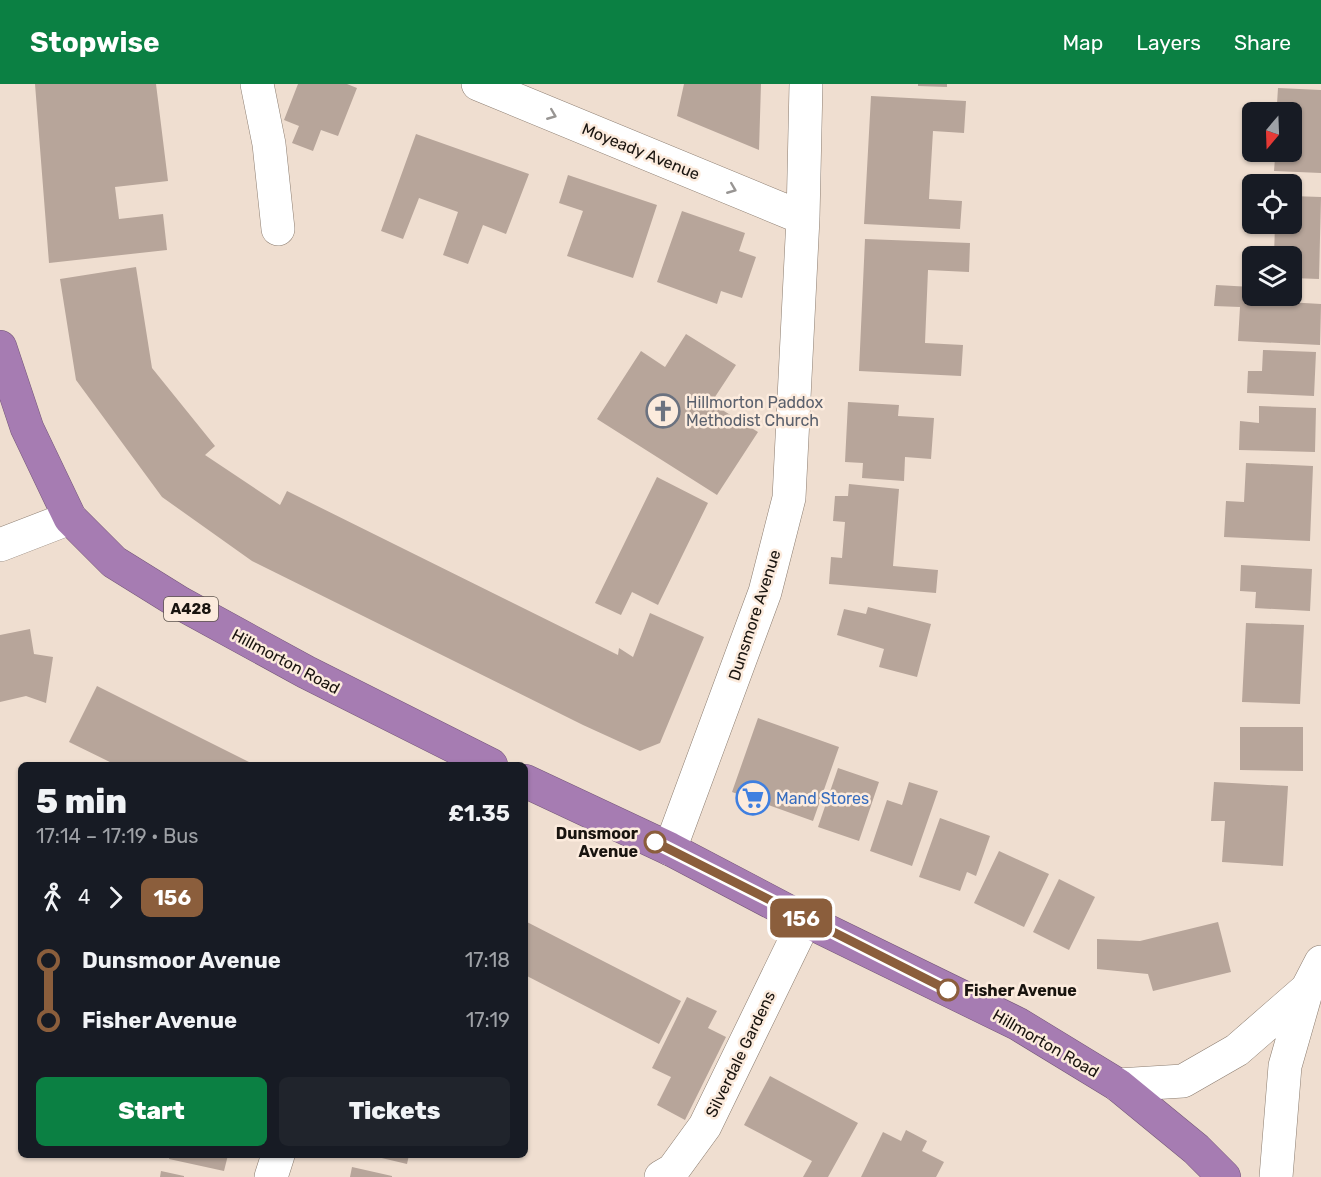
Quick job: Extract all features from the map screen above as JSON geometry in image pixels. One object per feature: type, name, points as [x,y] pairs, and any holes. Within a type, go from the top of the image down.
[{"type":"highway","name":"Hillmorton Road","points":[[0,347],[27,428],[70,518],[114,562],[180,603],[306,672],[448,756],[477,762]]},
{"type":"highway","name":"Hillmorton Road","points":[[528,782],[670,849],[805,920],[1018,1024],[1119,1085],[1196,1149],[1224,1177]]},
{"type":"street","points":[[257,84],[269,144],[278,229]]},
{"type":"street","name":"Moyeady Avenue","points":[[478,84],[526,93],[803,218]]},
{"type":"street","name":"Dunsmore Avenue","points":[[670,849],[765,592],[789,498],[803,218],[806,84]]},
{"type":"street","points":[[0,544],[70,518]]},
{"type":"street","name":"Silverdale Gardens","points":[[661,1177],[673,1170],[705,1126],[805,920]]},
{"type":"street","points":[[1119,1085],[1183,1081],[1237,1050],[1314,976]]},
{"type":"street","points":[[1276,1177],[1285,1066],[1314,976]]},
{"type":"street","points":[[272,1177],[277,1158]]},
{"type":"building","points":[[35,84],[156,84],[168,181],[115,187],[119,219],[163,214],[167,250],[49,263]]},
{"type":"building","points":[[298,84],[347,84],[357,88],[338,136],[321,130],[313,151],[292,143],[299,126],[284,120]]},
{"type":"building","points":[[684,84],[761,84],[759,150],[677,116]]},
{"type":"building","points":[[918,84],[947,84],[947,87],[918,86]]},
{"type":"building","points":[[1278,88],[1321,90],[1321,173],[1274,171],[1275,162],[1302,162],[1302,102],[1277,102]]},
{"type":"building","points":[[871,96],[966,101],[964,133],[933,131],[929,199],[962,201],[960,229],[864,224]]},
{"type":"building","points":[[416,134],[529,174],[506,234],[483,225],[468,264],[443,255],[458,212],[419,198],[403,239],[381,231]]},
{"type":"building","points":[[568,175],[657,205],[633,278],[567,256],[583,211],[559,203]]},
{"type":"building","points":[[1302,196],[1321,197],[1319,279],[1302,278],[1302,246],[1274,246],[1275,234],[1302,234]]},
{"type":"building","points":[[682,211],[745,233],[739,251],[756,257],[742,298],[721,291],[717,304],[657,282]]},
{"type":"building","points":[[865,239],[970,243],[969,272],[928,270],[925,343],[963,345],[961,376],[859,371]]},
{"type":"building","points":[[136,267],[152,368],[215,446],[205,455],[280,505],[287,491],[618,655],[619,648],[633,657],[650,613],[704,637],[660,743],[640,751],[583,725],[252,561],[162,497],[76,380],[60,279]]},
{"type":"building","points":[[1216,285],[1242,286],[1242,306],[1321,304],[1320,345],[1238,341],[1240,307],[1214,306]]},
{"type":"building","name":"Hillmorton Paddox Methodist Church","points":[[686,334],[736,365],[711,403],[758,432],[717,495],[597,419],[641,351],[665,367]]},
{"type":"building","points":[[1263,350],[1316,352],[1314,396],[1247,393],[1248,371],[1262,371]]},
{"type":"building","points":[[848,402],[899,405],[898,416],[934,418],[931,459],[905,457],[904,481],[862,478],[863,463],[845,462]]},
{"type":"building","points":[[1259,406],[1316,408],[1315,452],[1239,450],[1240,421],[1259,423]]},
{"type":"building","points":[[1246,463],[1313,466],[1310,541],[1224,537],[1226,501],[1244,502]]},
{"type":"building","points":[[657,477],[708,503],[658,605],[632,592],[621,615],[595,603]]},
{"type":"building","points":[[849,484],[899,489],[893,566],[938,570],[936,593],[829,584],[831,557],[842,558],[845,522],[833,521],[835,496],[848,496]]},
{"type":"building","points":[[1241,565],[1312,569],[1310,611],[1255,608],[1256,592],[1240,591]]},
{"type":"building","points":[[868,607],[931,624],[917,677],[879,667],[884,649],[837,635],[844,609],[866,614]]},
{"type":"building","points":[[1246,623],[1304,625],[1300,704],[1242,702]]},
{"type":"building","points":[[30,629],[34,654],[53,657],[46,703],[26,696],[0,702],[0,635]]},
{"type":"building","points":[[97,686],[249,762],[110,762],[69,742]]},
{"type":"building","points":[[758,718],[839,747],[813,821],[732,792]]},
{"type":"building","points":[[1240,727],[1303,727],[1303,771],[1240,770]]},
{"type":"building","points":[[838,768],[879,782],[859,841],[818,827]]},
{"type":"building","points":[[909,782],[938,791],[912,866],[870,851],[887,800],[902,805]]},
{"type":"building","points":[[1214,782],[1288,786],[1283,866],[1222,862],[1225,821],[1211,821]]},
{"type":"building","points":[[940,818],[990,836],[976,876],[967,872],[960,891],[919,877]]},
{"type":"building","points":[[999,851],[1049,874],[1024,927],[974,903]]},
{"type":"building","points":[[1059,879],[1095,897],[1069,950],[1033,932]]},
{"type":"building","points":[[1218,922],[1231,972],[1153,991],[1148,974],[1097,969],[1097,939],[1140,941]]},
{"type":"building","points":[[528,923],[681,1001],[659,1044],[528,977]]},
{"type":"building","points":[[687,997],[717,1011],[708,1028],[726,1037],[685,1120],[657,1105],[671,1077],[652,1068]]},
{"type":"building","points":[[770,1076],[858,1123],[828,1177],[803,1177],[812,1161],[744,1125]]},
{"type":"building","points":[[906,1130],[927,1141],[922,1151],[944,1162],[936,1177],[861,1177],[883,1132],[901,1141]]},
{"type":"building","points":[[169,1158],[227,1158],[224,1171]]},
{"type":"building","points":[[382,1158],[408,1158],[407,1164]]},
{"type":"building","points":[[352,1167],[392,1176],[392,1177],[350,1177]]},
{"type":"building","points":[[161,1171],[184,1176],[184,1177],[160,1177]]},
{"type":"bus line","name":"156","points":[[655,842],[805,920],[948,990]]},
{"type":"place","name":"Hillmorton Paddox Methodist Church","points":[[663,411]]},
{"type":"place","name":"Mand Stores","points":[[753,798]]},
{"type":"place","name":"Dunsmoor Avenue","points":[[655,842]]},
{"type":"place","name":"Fisher Avenue","points":[[948,990]]}]
